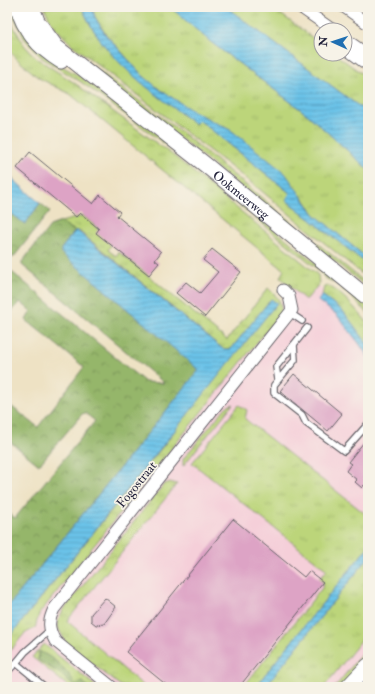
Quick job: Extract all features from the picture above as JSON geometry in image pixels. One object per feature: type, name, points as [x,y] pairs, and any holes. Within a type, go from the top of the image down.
[{"type":"main road","name":"Ookmeerweg","points":[[18,7],[31,34],[44,50],[113,93]]},
{"type":"main road","name":"Ookmeerweg","points":[[32,7],[37,21],[56,47],[207,166],[368,298]]},
{"type":"street","points":[[290,7],[313,24]]},
{"type":"street","points":[[300,7],[322,22]]},
{"type":"street","points":[[344,7],[368,24]]},
{"type":"street","points":[[353,45],[368,55]]},
{"type":"street","points":[[353,54],[368,65]]},
{"type":"street","points":[[283,290],[289,296],[292,310],[290,313]]},
{"type":"street","name":"Fogostraat","points":[[49,631],[49,619],[54,608],[290,313]]},
{"type":"street","points":[[49,631],[55,640],[65,650],[112,687]]},
{"type":"lane","points":[[290,313],[302,322]]},
{"type":"lane","points":[[278,379],[276,367],[307,328]]},
{"type":"lane","points":[[294,345],[295,360],[278,379],[273,390],[274,393],[302,415],[306,423],[340,450],[344,451],[347,449],[368,424]]},
{"type":"lane","points":[[7,672],[25,652],[49,631]]},
{"type":"lane","points":[[16,663],[45,687]]},
{"type":"shaded area","points":[[304,274],[344,308],[368,334],[368,687],[7,687],[7,632]]},
{"type":"green space","points":[[10,7],[14,7],[56,63],[81,77],[142,122],[360,299],[368,307],[368,313],[337,284],[325,278],[319,270],[157,138],[81,82],[42,58],[24,38]]},
{"type":"green space","points":[[44,7],[82,7],[102,42],[115,58],[162,99],[195,124],[199,120],[291,194],[286,200],[368,265],[368,279],[258,188],[71,44],[52,24]]},
{"type":"green space","points":[[92,7],[170,7],[212,43],[308,115],[368,169],[368,259],[314,214],[304,199],[232,131],[191,110],[159,89],[142,75],[105,33],[95,17]]},
{"type":"green space","points":[[226,7],[271,7],[313,38],[313,62],[346,62],[368,78],[368,113]]},
{"type":"green space","points":[[7,10],[9,18],[24,45],[36,58],[73,82],[174,156],[318,275],[319,284],[307,299],[304,299],[280,277],[284,270],[70,94],[39,78],[18,60],[7,48]]},
{"type":"green space","points":[[43,16],[59,39],[68,48],[181,132],[366,283],[368,288],[48,33]]},
{"type":"green space","points":[[40,203],[50,211],[13,258],[7,253],[7,210],[25,224]]},
{"type":"green space","points":[[83,216],[99,229],[111,245],[108,250],[116,256],[119,252],[227,340],[268,288],[280,303],[281,310],[280,314],[39,614],[35,628],[24,634],[7,655],[7,640],[168,440],[271,299],[231,349],[223,349],[79,231],[75,231],[61,222]]},
{"type":"green space","points":[[61,222],[75,231],[61,249],[199,370],[7,608],[7,512],[15,518],[95,421],[85,413],[82,414],[39,465],[9,441],[7,443],[7,403],[38,427],[84,367],[26,320],[31,311],[20,302],[7,317],[7,268],[145,382],[164,383],[22,265],[22,262],[50,226]]},
{"type":"green space","points":[[327,286],[343,296],[368,323],[368,345],[343,311],[322,295],[324,287]]},
{"type":"green space","points":[[233,404],[183,466],[183,459],[226,407]]},
{"type":"green space","points":[[239,405],[247,410],[245,419],[368,516],[368,547],[255,687],[243,687],[322,588],[323,582],[319,579],[327,570],[192,463]]},
{"type":"green space","points":[[170,482],[177,484],[67,621],[145,687],[122,687],[66,643],[58,628],[58,619],[64,609],[164,484]]},
{"type":"green space","points":[[368,558],[368,632],[324,687],[265,687]]},
{"type":"green space","points":[[44,644],[97,687],[69,687],[32,657]]},
{"type":"green space","points":[[368,646],[368,661],[342,687],[335,687]]},
{"type":"green space","points":[[39,651],[60,664],[75,684],[82,682],[89,687],[74,687],[62,675],[38,660]]},
{"type":"water","points":[[82,7],[92,7],[95,17],[105,34],[142,75],[159,89],[191,110],[232,131],[285,173],[314,214],[368,259],[368,265],[286,200],[290,193],[199,120],[195,124],[130,73],[102,43],[91,26]]},
{"type":"water","points":[[170,7],[226,7],[368,113],[368,169],[308,115],[212,43]]},
{"type":"water","points":[[7,174],[40,203],[25,224],[7,210]]},
{"type":"water","points":[[76,230],[223,349],[231,349],[271,299],[277,303],[7,640],[7,608],[199,370],[61,253],[61,249]]},
{"type":"water","points":[[322,295],[343,311],[364,339],[368,345],[368,357],[336,314],[318,301]]},
{"type":"water","points":[[368,547],[368,558],[265,687],[255,687]]},
{"type":"building","points":[[30,152],[93,204],[100,195],[120,212],[117,216],[161,252],[155,260],[159,263],[149,275],[96,233],[99,229],[80,213],[76,217],[17,168]]},
{"type":"building","points":[[212,249],[241,272],[205,317],[176,293],[186,282],[200,293],[218,272],[203,260]]},
{"type":"building","points":[[294,374],[342,414],[328,431],[280,391]]},
{"type":"building","points":[[368,437],[368,488],[364,485],[362,488],[355,482],[357,480],[346,471],[351,464],[348,462]]},
{"type":"building","points":[[233,519],[304,577],[309,571],[323,582],[239,687],[169,687],[126,652]]},
{"type":"building","points":[[105,598],[116,607],[104,624],[96,625],[91,621],[91,614]]}]
